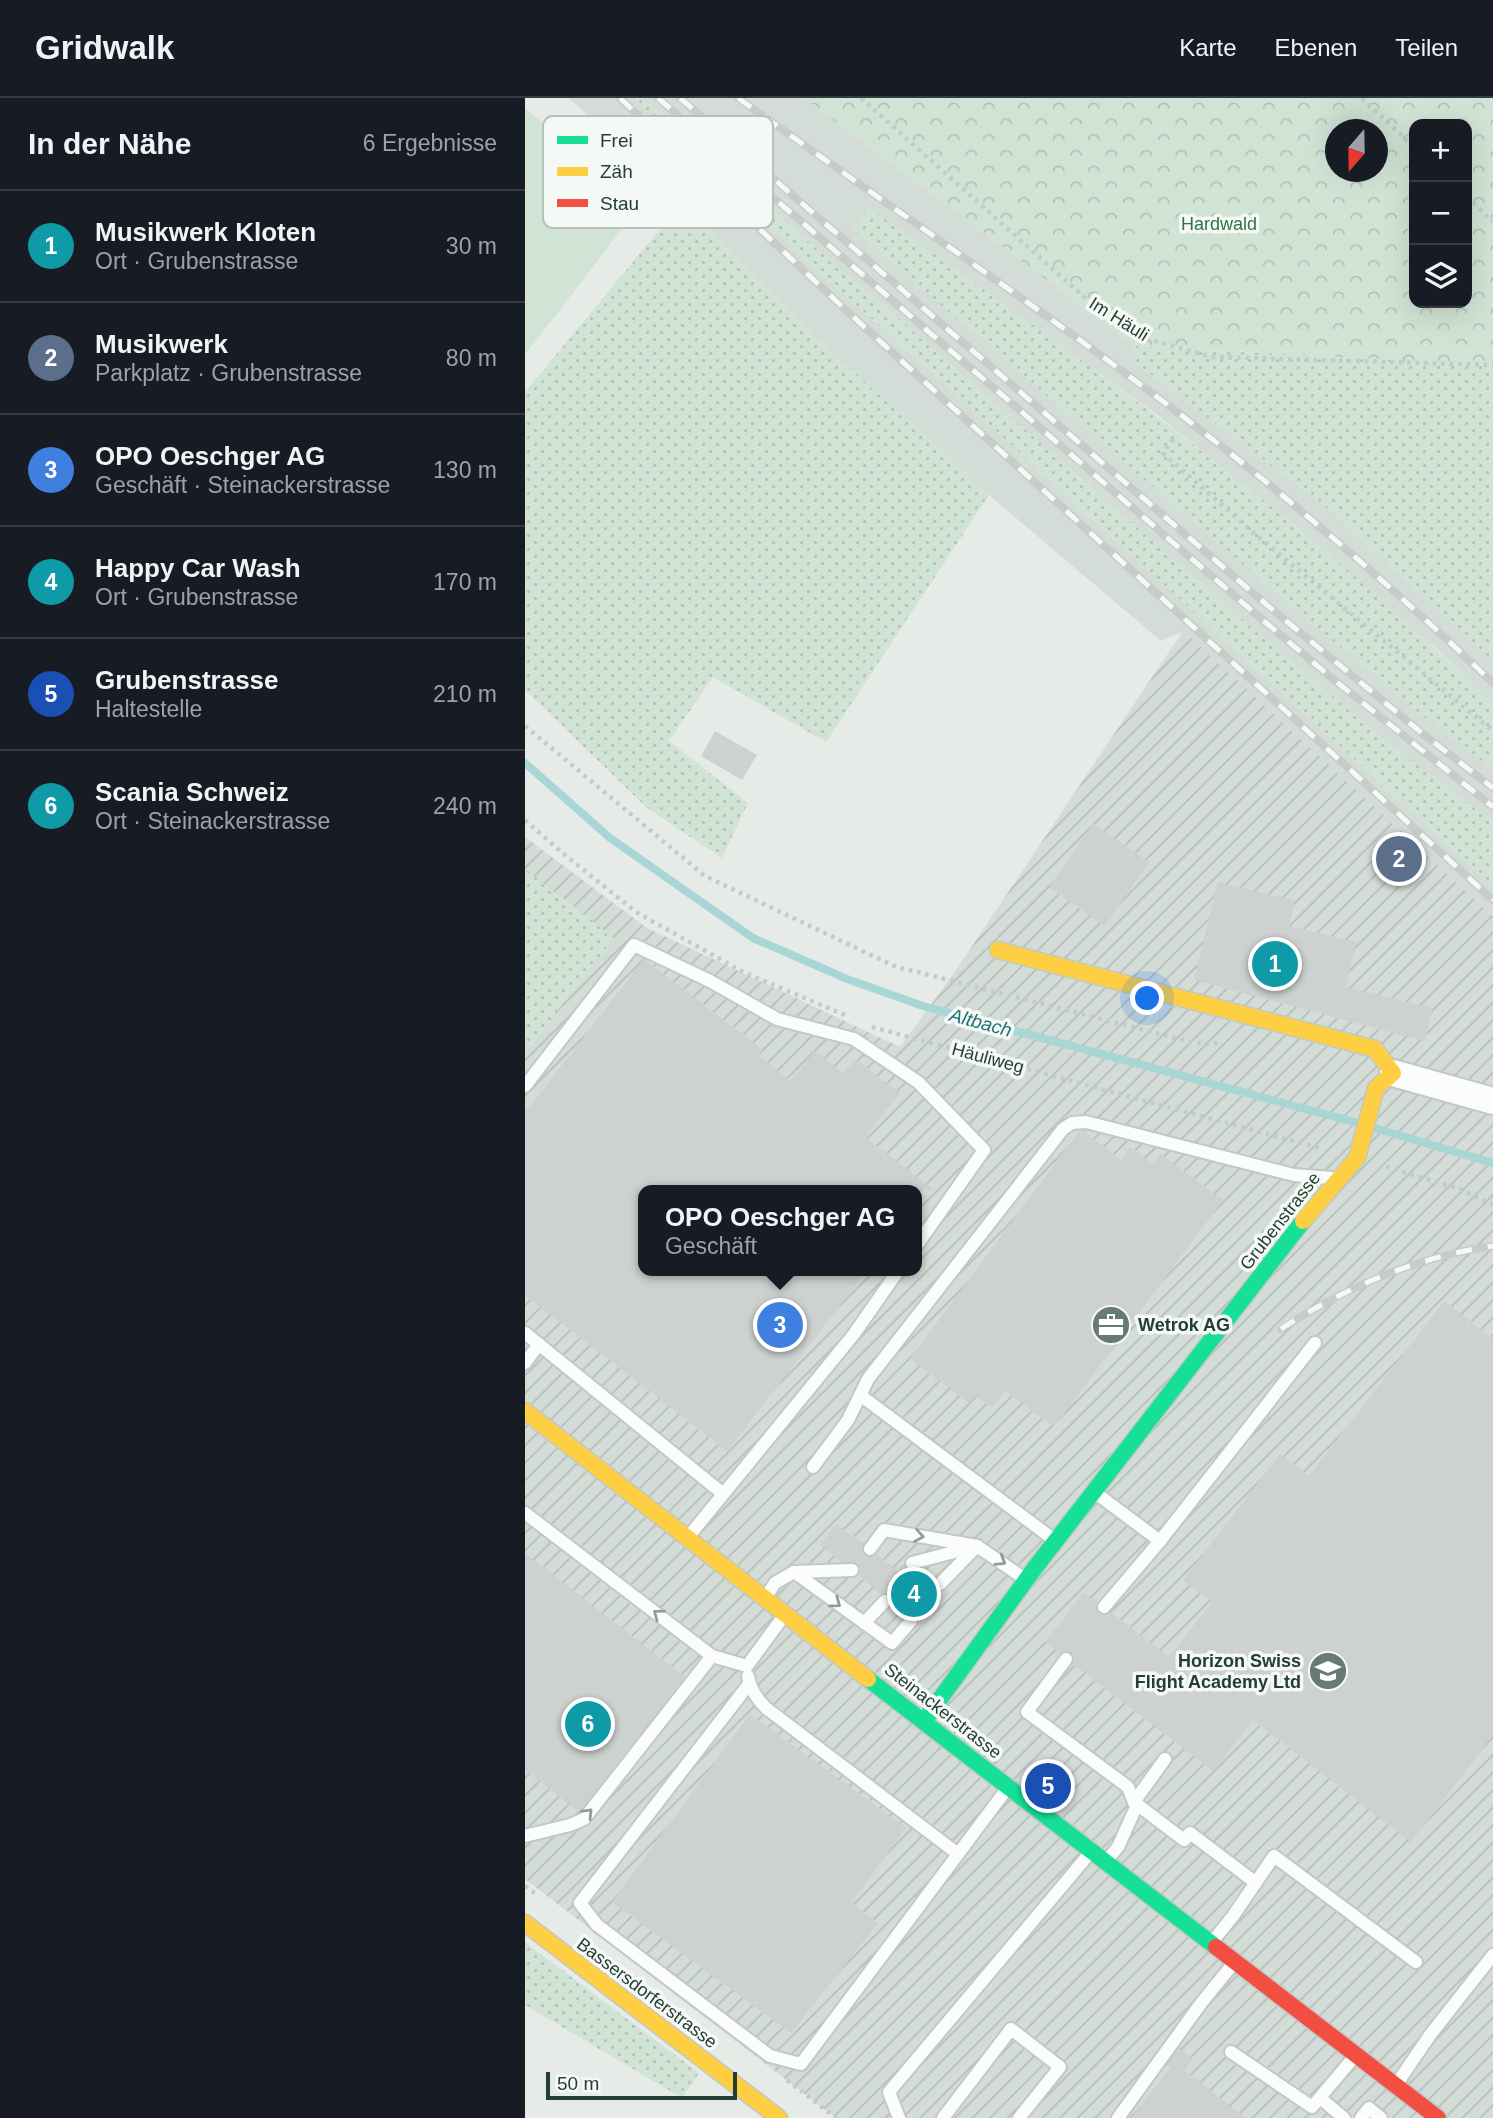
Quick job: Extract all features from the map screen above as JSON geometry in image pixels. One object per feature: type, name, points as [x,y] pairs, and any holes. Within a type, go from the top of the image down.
[{"type":"street","points":[[998,950],[1375,1049],[1393,1073],[1493,1101]]},
{"type":"street","name":"Grubenstrasse","points":[[924,1721],[1056,1541],[1320,1199],[1359,1153],[1376,1088],[1393,1073]]},
{"type":"street","name":"Steinackerstrasse","points":[[525,1411],[1438,2118]]},
{"type":"street","name":"Bassersdorferstrasse","points":[[525,1923],[779,2118]]},
{"type":"lane","points":[[525,1086],[634,945],[710,981],[777,1019],[854,1039],[918,1082],[984,1150],[922,1237]]},
{"type":"lane","points":[[813,1467],[848,1420],[868,1379],[1063,1129],[1072,1123],[1086,1122],[1294,1175],[1339,1178]]},
{"type":"lane","points":[[687,1539],[854,1334],[895,1276]]},
{"type":"lane","points":[[525,1333],[722,1493]]},
{"type":"lane","points":[[1104,1607],[1160,1541],[1315,1343]]},
{"type":"lane","points":[[525,1363],[539,1344]]},
{"type":"lane","points":[[860,1395],[1056,1541]]},
{"type":"lane","points":[[1094,1492],[1160,1541]]},
{"type":"lane","points":[[525,1513],[712,1656],[747,1666]]},
{"type":"lane","points":[[870,1549],[884,1530],[977,1546],[1014,1569],[1026,1581]]},
{"type":"lane","points":[[912,1563],[977,1546]]},
{"type":"lane","points":[[940,1584],[977,1546]]},
{"type":"lane","points":[[765,1599],[775,1583],[793,1572],[852,1570]]},
{"type":"lane","points":[[793,1572],[892,1643],[911,1621]]},
{"type":"lane","points":[[864,1623],[885,1601]]},
{"type":"lane","points":[[786,1615],[747,1666],[749,1684],[757,1699],[958,1854]]},
{"type":"lane","points":[[525,1836],[584,1819],[712,1656]]},
{"type":"lane","points":[[1066,1659],[1027,1712],[1128,1787],[1135,1803],[1184,1840],[1190,1833],[1256,1882]]},
{"type":"lane","points":[[749,1684],[580,1903],[597,1925],[770,2056],[801,2064],[1009,1786]]},
{"type":"lane","points":[[899,2118],[889,2092],[1079,1864],[1118,1847],[1135,1803],[1165,1759]]},
{"type":"lane","points":[[1212,1942],[1224,1929],[1274,1856],[1416,1962]]},
{"type":"lane","points":[[1396,2085],[1430,2035],[1493,1955]]},
{"type":"lane","points":[[1118,2118],[1202,2002],[1236,1961]]},
{"type":"lane","points":[[943,2118],[1011,2029],[1059,2067],[1019,2118]]},
{"type":"lane","points":[[1231,2052],[1312,2107],[1357,2054]]},
{"type":"lane","points":[[1320,2098],[1344,2118]]},
{"type":"lane","points":[[1361,2118],[1369,2108],[1381,2118]]},
{"type":"path","name":"Im Häuli","points":[[861,98],[1093,305],[1144,338],[1212,357],[1493,365]]},
{"type":"path","points":[[1362,98],[1409,142]]},
{"type":"path","points":[[1472,202],[1493,222]]},
{"type":"path","points":[[1173,439],[1163,453],[1256,535],[1493,731]]},
{"type":"path","points":[[525,726],[705,876],[894,966],[1195,1043],[1214,1044],[1232,1034],[1239,1013]]},
{"type":"path","points":[[525,820],[636,912],[743,972],[849,1017]]},
{"type":"path","name":"Häuliweg","points":[[861,1022],[1359,1153],[1460,1189],[1493,1205]]},
{"type":"shaded area","points":[[569,98],[637,98],[635,99],[653,116],[588,116]]},
{"type":"shaded area","points":[[641,98],[804,98],[1134,346],[1137,364],[1326,507],[1493,661],[1493,705],[1441,653],[1309,537],[1157,415],[870,208],[853,229],[1315,626],[1431,723],[1493,769],[1493,822],[1388,743],[1244,621],[773,211],[773,116],[662,116]]},
{"type":"shaded area","points":[[707,228],[771,228],[1493,886],[1493,916],[1183,632],[1161,641],[989,495],[814,335]]},
{"type":"shaded area","points":[[1183,631],[1493,916],[1493,2118],[836,2118],[525,1879],[525,837],[647,928],[900,1047],[954,973]]},
{"type":"green space","points":[[641,98],[662,116],[652,116],[635,100]]},
{"type":"green space","name":"Hardwald","points":[[804,98],[1493,98],[1493,365],[1134,346]]},
{"type":"green space","points":[[525,109],[543,123],[543,228],[623,228],[525,355]]},
{"type":"green space","points":[[870,208],[1032,324],[1192,444],[1347,569],[1493,705],[1493,769],[1431,723],[1315,626],[852,229]]},
{"type":"green space","points":[[773,211],[1244,621],[1388,743],[1493,822],[1493,886],[924,365],[771,228]]},
{"type":"green space","points":[[661,228],[707,228],[814,335],[989,495],[826,742],[713,677],[669,741],[748,803],[722,858],[647,808],[525,690],[525,392]]},
{"type":"green space","points":[[1134,346],[1493,365],[1493,661],[1326,507],[1137,364]]},
{"type":"green space","points":[[525,869],[614,938],[525,1053]]},
{"type":"green space","points":[[525,1942],[699,2073],[682,2098],[525,2005]]},
{"type":"building","points":[[715,731],[757,755],[742,780],[701,756]]},
{"type":"building","points":[[1093,824],[1149,862],[1105,926],[1049,887]]},
{"type":"building","points":[[1218,882],[1295,901],[1289,926],[1356,942],[1346,987],[1433,1008],[1425,1041],[1194,980]]},
{"type":"building","points":[[644,959],[763,1050],[758,1055],[791,1081],[814,1051],[844,1074],[855,1059],[900,1093],[865,1137],[934,1190],[922,1190],[922,1185],[638,1185],[638,1276],[863,1276],[727,1451],[525,1295],[525,1113]]},
{"type":"building","points":[[1079,1131],[1083,1131],[1121,1160],[1130,1147],[1152,1164],[1160,1154],[1223,1200],[1054,1427],[1005,1391],[992,1408],[975,1395],[969,1403],[910,1359]]},
{"type":"building","points":[[1444,1301],[1493,1339],[1493,1735],[1411,1842],[1253,1720],[1213,1771],[1073,1664],[1075,1659],[1072,1652],[1066,1650],[1059,1653],[1045,1642],[1084,1592],[1097,1602],[1096,1609],[1099,1614],[1106,1615],[1111,1612],[1169,1657],[1212,1602],[1183,1580],[1280,1454],[1309,1476]]},
{"type":"building","points":[[836,1524],[863,1544],[862,1552],[865,1556],[877,1555],[898,1571],[903,1564],[909,1571],[921,1570],[933,1579],[931,1586],[934,1591],[950,1592],[922,1630],[918,1626],[920,1622],[917,1615],[912,1612],[904,1616],[892,1606],[893,1599],[890,1594],[880,1594],[859,1575],[861,1569],[857,1563],[841,1562],[820,1545]]},
{"type":"building","points":[[525,1553],[685,1677],[579,1812],[525,1770]]},
{"type":"building","points":[[750,1714],[906,1828],[851,1903],[878,1923],[791,2033],[612,1902]]},
{"type":"building","points":[[1179,2048],[1193,2059],[1184,2070],[1246,2118],[1131,2118],[1171,2067],[1167,2065]]},
{"type":"waterway","name":"Altbach","points":[[525,763],[610,838],[753,938],[847,979],[923,1006],[1358,1123]]},
{"type":"waterway","name":"Altbach","points":[[1374,1128],[1493,1163]]},
{"type":"railway","points":[[620,98],[639,116]]},
{"type":"railway","points":[[658,98],[679,116]]},
{"type":"railway","points":[[680,98],[701,116]]},
{"type":"railway","points":[[738,98],[764,116]]},
{"type":"railway","points":[[773,123],[1019,296],[1185,418],[1342,546],[1419,613],[1493,683]]},
{"type":"railway","points":[[773,178],[1267,605],[1493,788]]},
{"type":"railway","points":[[773,197],[1258,616],[1493,807]]},
{"type":"railway","points":[[759,228],[1493,900]]},
{"type":"railway","points":[[1281,1329],[1331,1300],[1383,1276],[1437,1258],[1493,1246]]},
{"type":"traffic: fast","points":[[924,1721],[1034,1569],[1303,1221]]},
{"type":"traffic: fast","points":[[868,1679],[1216,1947]]},
{"type":"traffic: slow","points":[[998,950],[1375,1049],[1393,1073],[1376,1088],[1357,1158],[1303,1221]]},
{"type":"traffic: slow","points":[[525,1411],[868,1679]]},
{"type":"traffic: slow","points":[[525,1923],[779,2118]]},
{"type":"traffic: jam","points":[[1216,1947],[1438,2118]]},
{"type":"place","name":"Musikwerk","points":[[1399,859]]},
{"type":"place","name":"Musikwerk Kloten","points":[[1275,964]]},
{"type":"place","name":"OPO Oeschger AG","points":[[780,1325]]},
{"type":"place","name":"Wetrok AG","points":[[1111,1325]]},
{"type":"place","name":"Happy Car Wash","points":[[914,1594]]},
{"type":"place","name":"Horizon Swiss Flight Academy Ltd","points":[[1328,1671]]},
{"type":"place","name":"Scania Schweiz","points":[[588,1724]]},
{"type":"place","name":"Grubenstrasse","points":[[1048,1786]]}]
